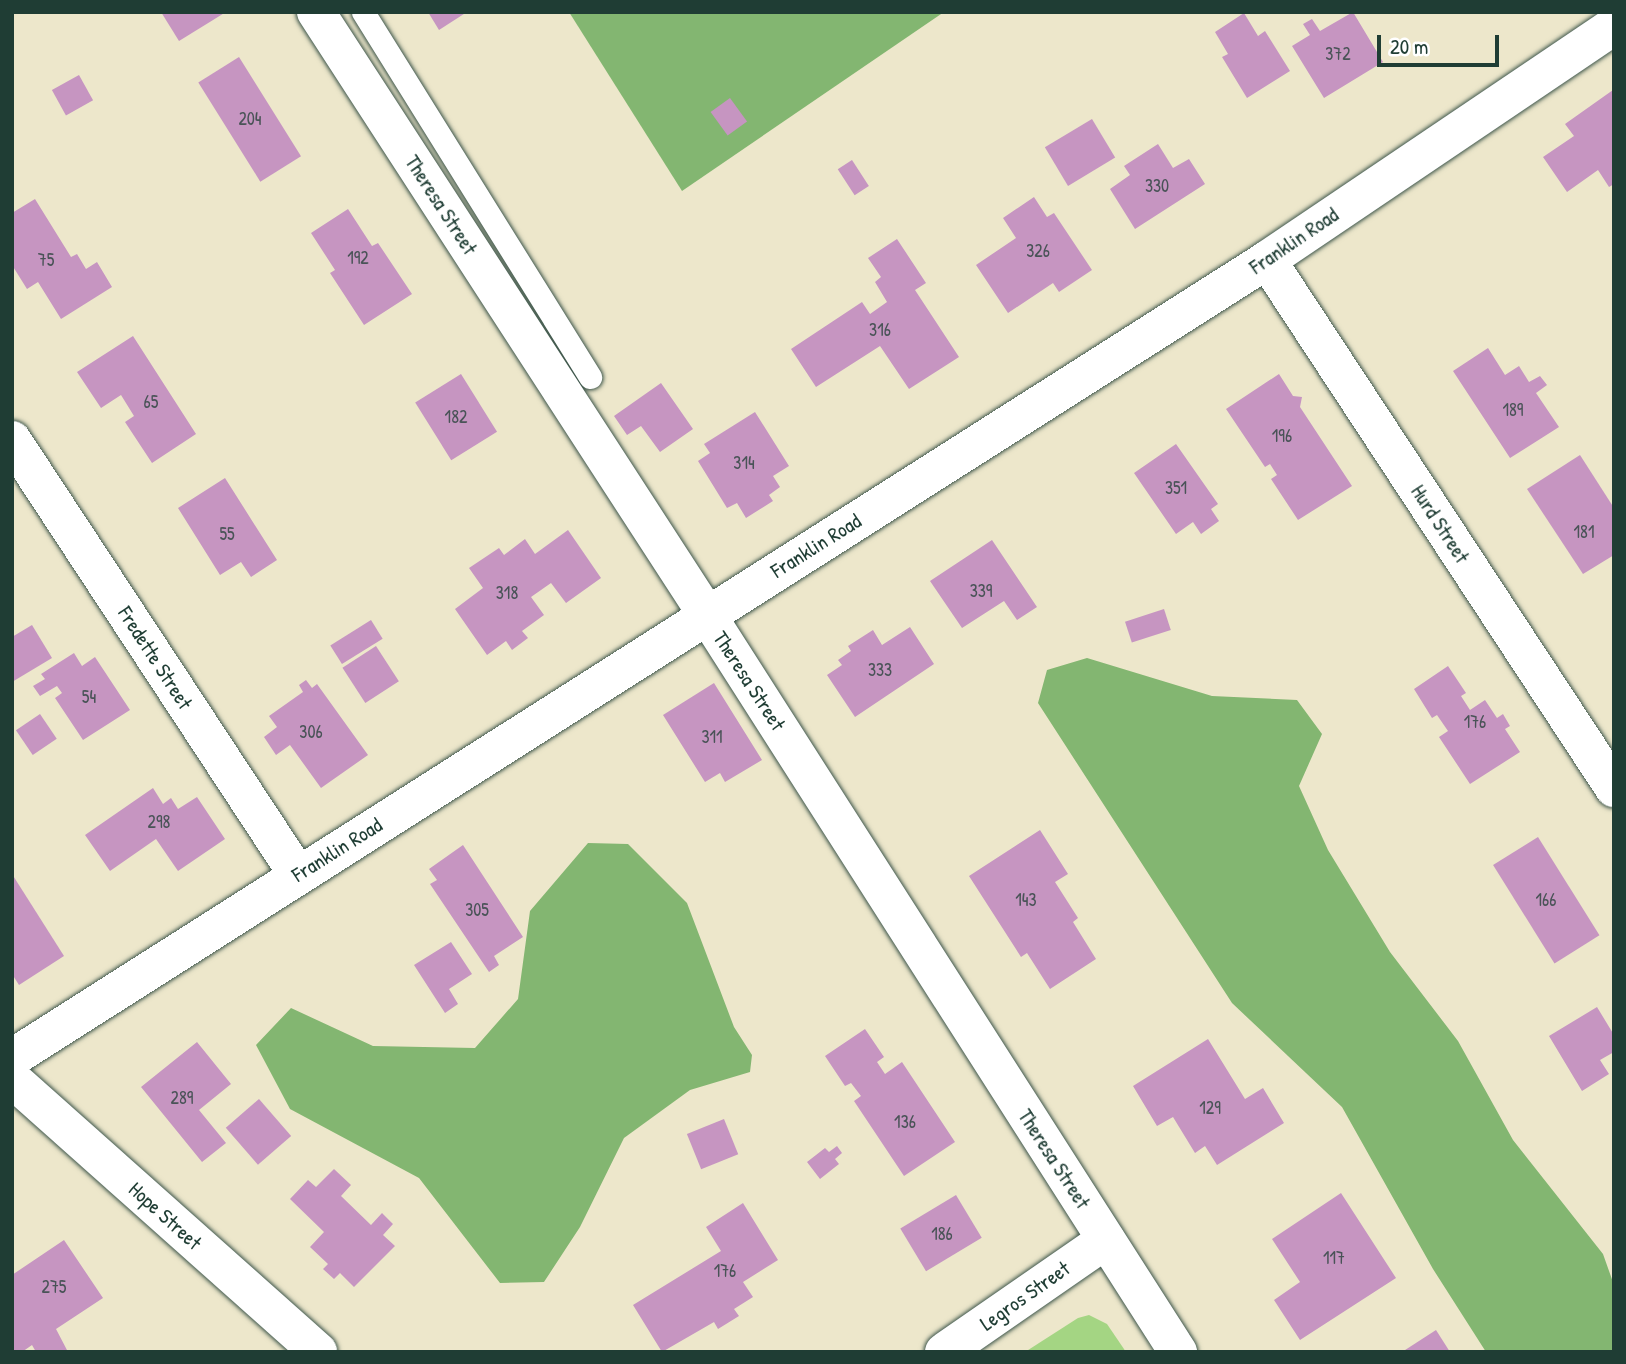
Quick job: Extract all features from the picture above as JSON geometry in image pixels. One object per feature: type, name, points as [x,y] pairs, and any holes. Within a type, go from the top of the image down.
[{"type":"street","name":"Theresa Street","points":[[316,12],[707,615],[1178,1352]]},
{"type":"street","name":"Franklin Road","points":[[12,1058],[1266,260],[1614,26]]},
{"type":"street","name":"Hurd Street","points":[[1266,260],[1614,788]]},
{"type":"street","name":"Fredette Street","points":[[12,440],[298,875]]},
{"type":"street","name":"Hope Street","points":[[12,1079],[318,1352]]},
{"type":"street","name":"Legros Street","points":[[944,1352],[1106,1240]]},
{"type":"lane","points":[[363,12],[590,377]]},
{"type":"green space","points":[[569,12],[944,12],[682,191]]},
{"type":"green space","points":[[1087,658],[1212,696],[1297,700],[1322,734],[1299,786],[1328,850],[1390,952],[1458,1041],[1513,1140],[1603,1254],[1614,1285],[1614,1352],[1486,1352],[1433,1269],[1342,1107],[1232,1003],[1038,703],[1047,670]]},
{"type":"green space","points":[[588,843],[628,844],[687,903],[734,1027],[752,1055],[750,1072],[690,1090],[624,1138],[580,1227],[544,1282],[500,1283],[419,1178],[290,1109],[256,1045],[291,1008],[373,1046],[475,1048],[518,999],[530,911]]},
{"type":"green space","points":[[1089,1315],[1107,1324],[1126,1352],[1025,1352],[1078,1318]]},
{"type":"building","points":[[161,12],[226,12],[179,41]]},
{"type":"building","points":[[428,12],[467,12],[439,30]]},
{"type":"building","points":[[1353,12],[1383,62],[1324,98],[1292,46],[1310,35],[1303,24],[1312,19],[1320,31]]},
{"type":"building","points":[[1244,13],[1258,36],[1265,31],[1290,71],[1247,98],[1222,57],[1228,54],[1215,32]]},
{"type":"building","points":[[239,57],[301,156],[260,182],[198,82]]},
{"type":"building","points":[[79,75],[93,100],[66,115],[52,90]]},
{"type":"building","points":[[1613,90],[1614,184],[1609,187],[1598,170],[1567,192],[1543,157],[1574,136],[1565,124]]},
{"type":"building","points":[[730,98],[747,121],[728,136],[711,112]]},
{"type":"building","points":[[1092,119],[1115,158],[1068,186],[1045,147]]},
{"type":"building","points":[[1158,144],[1173,168],[1189,159],[1205,184],[1135,229],[1110,189],[1130,175],[1124,166]]},
{"type":"building","points":[[852,160],[869,186],[855,195],[838,169]]},
{"type":"building","points":[[1034,197],[1047,217],[1054,213],[1092,270],[1059,292],[1053,283],[1008,313],[976,265],[1016,238],[1003,218]]},
{"type":"building","points":[[35,199],[71,257],[77,254],[86,269],[97,262],[112,287],[61,319],[38,282],[27,289],[12,265],[12,213]]},
{"type":"building","points":[[348,209],[372,246],[378,243],[412,294],[364,325],[330,273],[335,270],[311,233]]},
{"type":"building","points":[[897,239],[926,283],[915,290],[959,357],[909,389],[880,346],[816,387],[791,349],[862,302],[870,314],[887,302],[875,282],[881,277],[868,258]]},
{"type":"building","points":[[133,336],[196,434],[152,463],[125,422],[134,416],[121,395],[101,408],[77,372]]},
{"type":"building","points":[[1488,348],[1505,375],[1519,366],[1529,382],[1540,376],[1547,385],[1536,393],[1559,427],[1510,458],[1453,371]]},
{"type":"building","points":[[461,374],[497,432],[451,460],[415,403]]},
{"type":"building","points":[[1279,374],[1293,396],[1302,397],[1300,407],[1352,486],[1298,520],[1271,479],[1277,475],[1270,464],[1265,467],[1226,409]]},
{"type":"building","points":[[661,383],[693,429],[660,452],[641,426],[627,435],[614,416]]},
{"type":"building","points":[[755,412],[789,466],[773,476],[780,487],[769,495],[773,501],[746,518],[737,503],[727,508],[698,461],[710,453],[704,444]]},
{"type":"building","points":[[1176,444],[1218,504],[1211,509],[1219,521],[1201,534],[1193,522],[1176,534],[1134,473]]},
{"type":"building","points":[[1580,455],[1614,508],[1614,555],[1583,574],[1527,489]]},
{"type":"building","points":[[225,478],[277,560],[251,577],[241,562],[220,575],[178,508]]},
{"type":"building","points":[[568,530],[601,578],[566,603],[551,583],[531,597],[544,615],[522,631],[528,638],[512,650],[506,641],[487,655],[455,609],[483,588],[469,568],[499,548],[504,555],[525,539],[535,554]]},
{"type":"building","points":[[992,540],[1037,607],[1017,620],[1004,601],[962,628],[930,581]]},
{"type":"building","points":[[1164,609],[1171,630],[1132,643],[1125,622]]},
{"type":"building","points":[[371,620],[383,639],[342,664],[330,645]]},
{"type":"building","points":[[32,625],[52,658],[12,682],[12,637]]},
{"type":"building","points":[[910,627],[934,664],[855,717],[827,675],[842,665],[838,660],[851,651],[848,646],[873,630],[882,645]]},
{"type":"building","points":[[376,646],[399,681],[365,703],[342,668]]},
{"type":"building","points":[[74,653],[82,666],[95,657],[130,710],[83,740],[55,698],[62,693],[57,686],[40,696],[33,686],[45,679],[41,674]]},
{"type":"building","points":[[1448,666],[1466,693],[1461,696],[1470,710],[1485,700],[1497,718],[1503,714],[1510,726],[1505,729],[1520,752],[1470,784],[1439,737],[1448,731],[1437,715],[1432,718],[1414,689]]},
{"type":"building","points":[[306,680],[312,688],[317,684],[368,755],[321,788],[290,745],[276,755],[264,737],[277,727],[269,716],[303,692],[299,685]]},
{"type":"building","points":[[714,683],[762,760],[725,782],[720,773],[705,782],[663,715]]},
{"type":"building","points":[[40,714],[57,739],[33,755],[16,730]]},
{"type":"building","points":[[153,788],[163,804],[171,798],[178,809],[197,797],[225,839],[178,871],[156,839],[110,871],[85,835]]},
{"type":"building","points":[[1040,830],[1068,874],[1055,882],[1078,918],[1073,922],[1096,959],[1050,989],[1027,953],[1021,957],[969,876]]},
{"type":"building","points":[[1538,837],[1599,935],[1555,963],[1493,865]]},
{"type":"building","points":[[463,845],[523,937],[494,956],[499,965],[489,972],[430,884],[437,880],[429,869]]},
{"type":"building","points":[[12,874],[64,956],[19,985],[12,974]]},
{"type":"building","points":[[451,942],[472,974],[449,989],[458,1004],[445,1013],[414,965]]},
{"type":"building","points":[[1597,1007],[1614,1035],[1614,1052],[1600,1060],[1609,1074],[1582,1091],[1549,1036]]},
{"type":"building","points":[[865,1029],[884,1057],[877,1062],[885,1074],[902,1062],[955,1142],[904,1176],[854,1101],[861,1096],[851,1083],[845,1086],[825,1056]]},
{"type":"building","points":[[1208,1039],[1245,1099],[1263,1088],[1284,1123],[1217,1165],[1205,1146],[1195,1153],[1173,1117],[1157,1126],[1133,1086]]},
{"type":"building","points":[[197,1042],[231,1084],[199,1110],[226,1143],[202,1162],[141,1087]]},
{"type":"building","points":[[259,1099],[291,1136],[258,1165],[226,1128]]},
{"type":"building","points":[[724,1119],[738,1154],[701,1169],[687,1134]]},
{"type":"building","points":[[837,1146],[842,1153],[835,1159],[839,1164],[820,1179],[807,1162],[825,1148],[829,1152]]},
{"type":"building","points":[[334,1169],[351,1185],[341,1196],[371,1225],[382,1213],[393,1224],[383,1235],[395,1246],[354,1287],[340,1273],[334,1279],[323,1269],[328,1264],[310,1247],[324,1232],[290,1199],[308,1180],[316,1187]]},
{"type":"building","points":[[1341,1193],[1396,1278],[1300,1340],[1274,1300],[1300,1282],[1272,1239]]},
{"type":"building","points":[[956,1195],[982,1238],[926,1271],[900,1228]]},
{"type":"building","points":[[743,1203],[778,1260],[743,1282],[753,1297],[734,1309],[739,1316],[718,1329],[714,1322],[662,1352],[633,1305],[721,1251],[706,1227]]},
{"type":"building","points":[[64,1240],[103,1298],[56,1329],[68,1352],[36,1352],[32,1345],[22,1352],[12,1352],[12,1275]]},
{"type":"building","points":[[1436,1330],[1450,1352],[1402,1352]]}]
